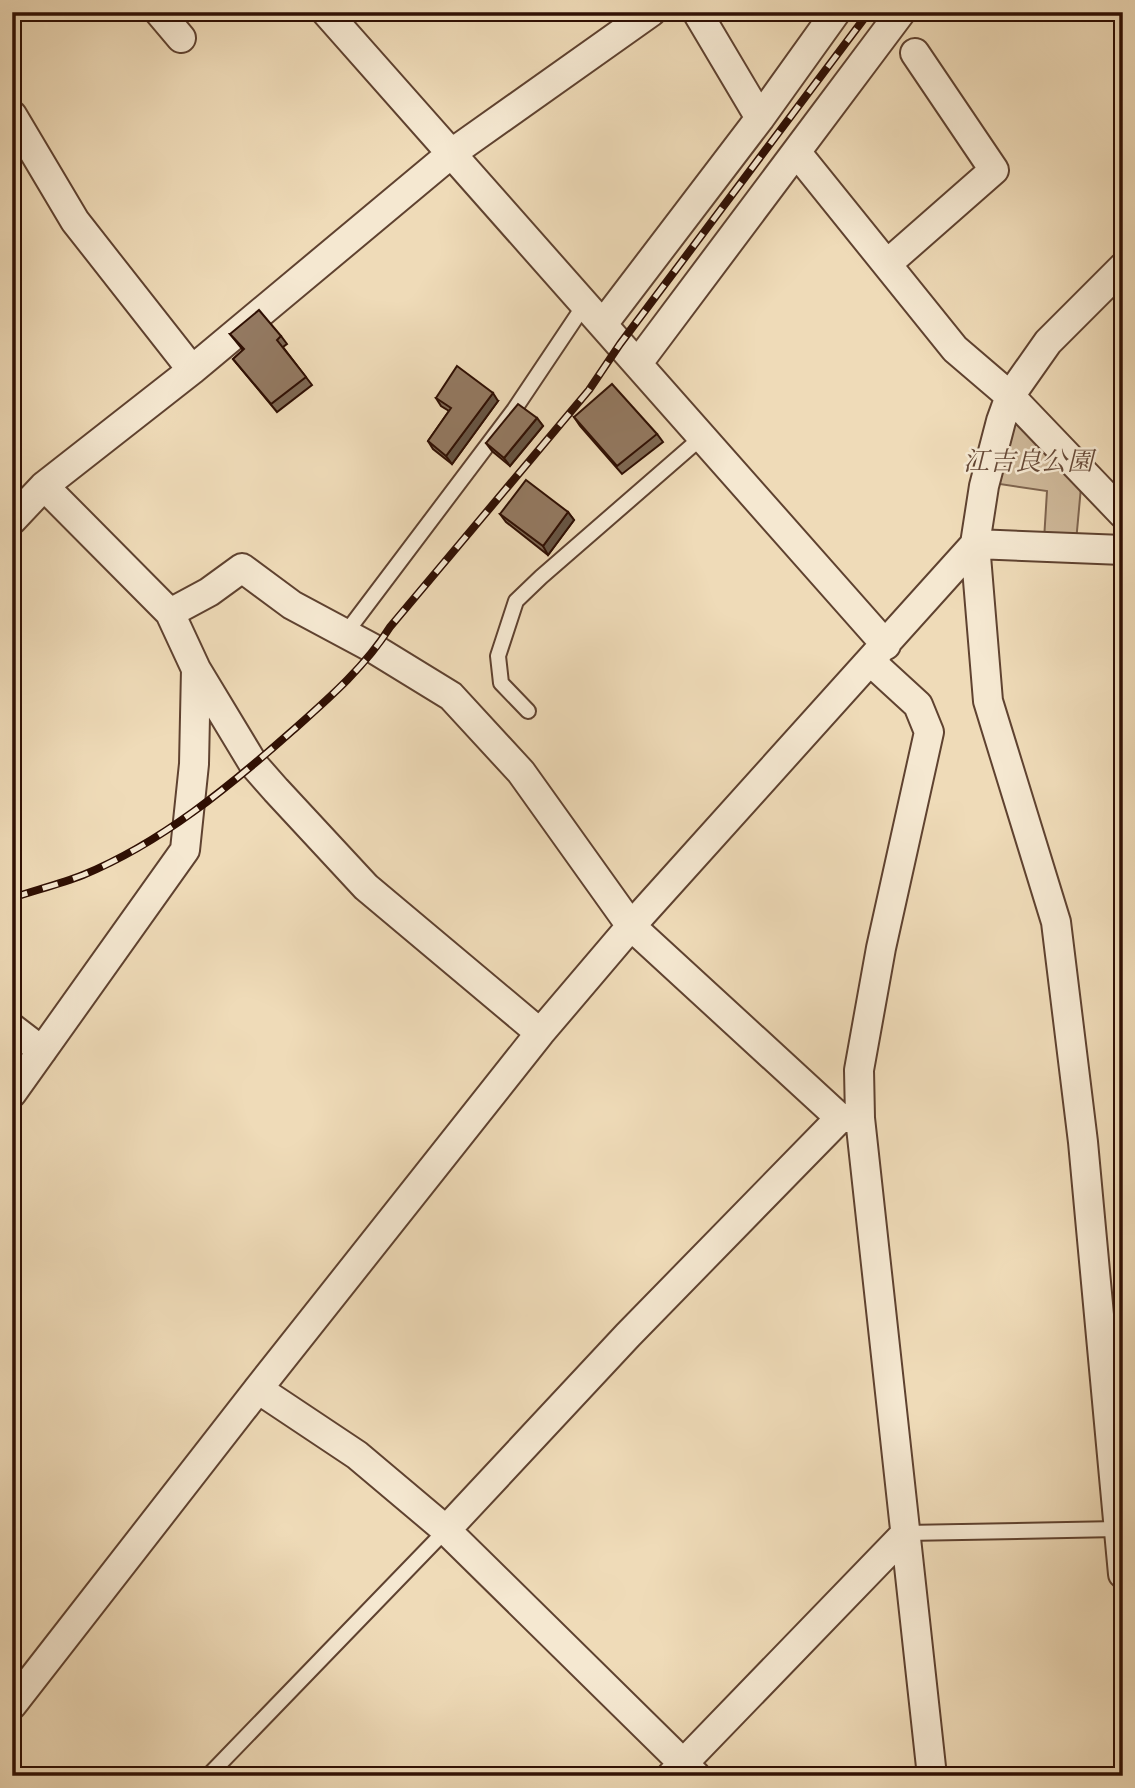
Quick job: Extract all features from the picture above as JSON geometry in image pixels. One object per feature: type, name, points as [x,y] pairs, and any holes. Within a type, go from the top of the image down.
[{"type":"street","points":[[159,12],[181,38]]},
{"type":"street","points":[[326,12],[702,437],[878,653],[918,705],[929,732],[881,948],[850,1118],[906,1533],[932,1776]]},
{"type":"street","points":[[12,520],[44,486],[192,370],[452,153],[651,12]]},
{"type":"street","points":[[697,12],[760,118]]},
{"type":"street","points":[[594,314],[760,118],[836,12]]},
{"type":"street","points":[[638,363],[901,12]]},
{"type":"street","points":[[887,264],[994,170],[915,52]]},
{"type":"street","points":[[12,115],[75,221],[192,370]]},
{"type":"street","points":[[797,153],[955,349],[1010,396],[1123,514]]},
{"type":"street","points":[[1123,267],[1048,342],[1010,396],[984,486],[975,544],[988,701],[1056,922],[1083,1142],[1123,1574]]},
{"type":"street","points":[[12,492],[44,486]]},
{"type":"street","points":[[44,486],[170,613],[196,669],[254,765],[356,878],[540,1033]]},
{"type":"street","points":[[975,544],[1123,550]]},
{"type":"street","points":[[12,1704],[540,1033],[631,926],[975,544]]},
{"type":"street","points":[[170,613],[209,592],[242,568],[292,605],[376,650],[451,696],[522,772],[631,926],[850,1118]]},
{"type":"street","points":[[12,1093],[185,850],[194,764],[196,669]]},
{"type":"street","points":[[12,1028],[42,1051]]},
{"type":"street","points":[[446,1530],[628,1335],[850,1118]]},
{"type":"street","points":[[258,1389],[356,1455],[446,1530],[683,1772],[906,1533]]},
{"type":"lane","points":[[345,634],[514,410],[594,314]]},
{"type":"lane","points":[[528,711],[501,683],[498,656],[516,601],[702,437]]},
{"type":"lane","points":[[906,1533],[1118,1529]]},
{"type":"lane","points":[[208,1776],[446,1530]]},
{"type":"green space","name":"江吉良公園","points":[[1015,406],[1082,476],[1076,542],[1044,540],[1047,491],[993,483]]},
{"type":"building","points":[[259,310],[281,336],[277,340],[306,377],[271,404],[233,359],[244,349],[230,334]]},
{"type":"building","points":[[457,366],[493,393],[446,456],[428,441],[451,408],[436,398]]},
{"type":"building","points":[[612,384],[657,434],[617,466],[574,417]]},
{"type":"building","points":[[518,404],[537,418],[504,458],[486,443]]},
{"type":"building","points":[[526,480],[568,512],[543,546],[500,514]]},
{"type":"railway","points":[[12,898],[83,875],[112,862],[167,830],[244,772],[345,682],[589,390],[620,344],[869,12]]}]
